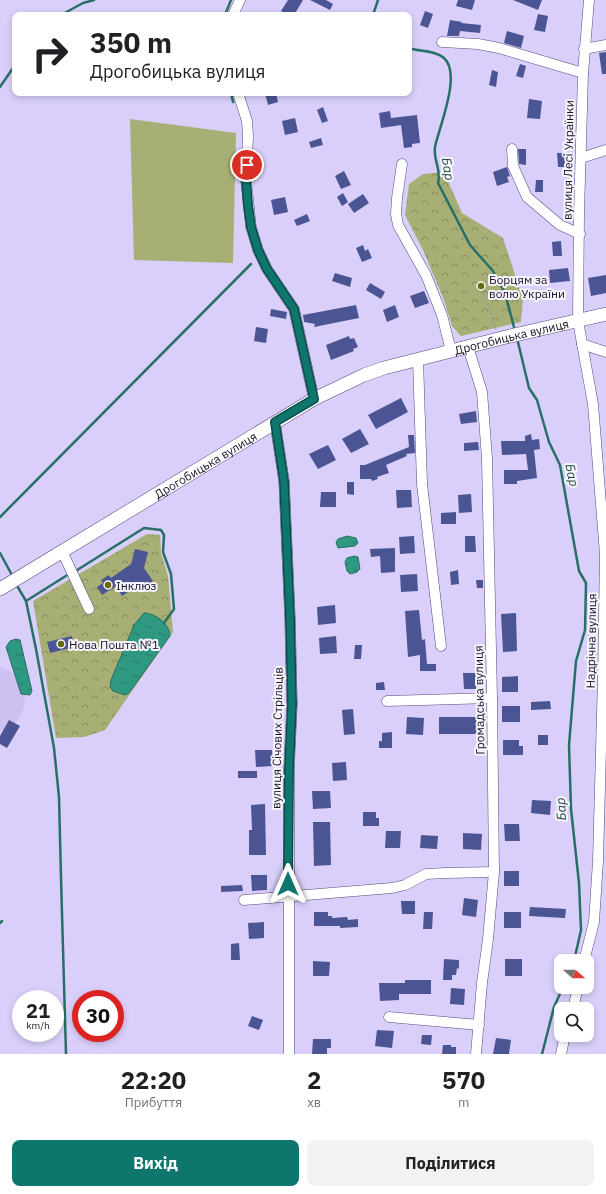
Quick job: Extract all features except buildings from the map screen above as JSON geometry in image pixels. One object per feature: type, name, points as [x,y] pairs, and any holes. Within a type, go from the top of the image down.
[{"type":"main road","name":"Дрогобицька вулиця","points":[[10,582],[314,399],[364,375],[418,359],[606,314]]},
{"type":"street","points":[[234,12],[240,0]]},
{"type":"street","name":"вулиця Лесі Українки","points":[[578,321],[583,73],[589,0]]},
{"type":"street","points":[[442,42],[478,44],[499,48],[583,73]]},
{"type":"street","points":[[584,49],[606,45]]},
{"type":"street","points":[[239,96],[247,122],[248,136],[246,180],[251,227],[258,250],[267,269],[294,309],[314,399]]},
{"type":"street","points":[[512,149],[513,166],[527,197],[560,225],[580,234]]},
{"type":"street","points":[[581,158],[606,150]]},
{"type":"street","points":[[402,164],[397,198],[396,214],[398,225],[426,275],[442,315],[451,351]]},
{"type":"street","name":"Надрічна вулиця","points":[[578,321],[593,404],[605,554],[605,677],[598,861],[594,922],[586,954]]},
{"type":"street","points":[[582,344],[606,352]]},
{"type":"street","name":"Громадська вулиця","points":[[468,347],[482,392],[487,450],[494,872],[476,1054]]},
{"type":"street","points":[[418,359],[422,484],[441,646]]},
{"type":"street","name":"вулиця Січових Стрільців","points":[[275,422],[284,481],[292,704],[289,769],[289,1054]]},
{"type":"street","points":[[62,551],[89,609]]},
{"type":"street","points":[[387,701],[492,698]]},
{"type":"street","points":[[244,900],[288,898],[392,888],[405,885],[426,874],[494,872]]},
{"type":"street","points":[[389,1017],[479,1025]]},
{"type":"street","points":[[561,1054],[564,1042]]},
{"type":"path","points":[[482,289],[502,338]]},
{"type":"shaded area","points":[[0,667],[11,672],[19,680],[24,690],[25,701],[22,712],[17,721],[8,728],[0,731]]},
{"type":"green space","points":[[130,119],[236,133],[233,263],[134,260]]},
{"type":"green space","points":[[444,172],[462,213],[503,238],[523,299],[521,322],[461,336],[452,326],[444,300],[423,250],[405,215],[409,184],[423,174]]},
{"type":"green space","points":[[147,534],[160,535],[161,553],[168,576],[173,632],[105,730],[84,737],[56,738],[33,601]]},
{"type":"water","points":[[347,536],[356,538],[358,543],[355,546],[338,548],[336,542],[338,539]]},
{"type":"water","points":[[354,556],[358,557],[360,569],[357,572],[350,574],[347,571],[345,562],[347,558]]},
{"type":"water","points":[[144,613],[153,615],[165,623],[170,636],[129,693],[125,695],[113,691],[110,687],[111,680],[134,625]]},
{"type":"water","points":[[16,639],[20,640],[32,691],[30,695],[21,694],[6,647],[10,641]]},
{"type":"waterway","points":[[66,12],[83,3],[94,0]]},
{"type":"waterway","points":[[226,12],[231,0]]},
{"type":"waterway","name":"Бар","points":[[374,12],[378,0]]},
{"type":"waterway","name":"Бар","points":[[412,49],[440,55],[449,66],[451,76],[448,101],[435,147],[435,156],[439,174],[438,183],[470,245],[493,271],[505,293],[515,331]]},
{"type":"waterway","points":[[0,87],[12,69]]},
{"type":"waterway","points":[[232,96],[233,102]]},
{"type":"waterway","points":[[0,517],[251,264]]},
{"type":"waterway","name":"Бар","points":[[517,338],[529,388],[537,400],[549,442],[560,465],[579,571],[586,583],[585,630],[576,661],[569,745],[571,809],[579,883],[581,930],[576,954]]},
{"type":"waterway","points":[[74,572],[144,528],[161,530],[164,535],[163,552],[171,574],[174,609],[164,623]]},
{"type":"waterway","points":[[0,553],[13,577]]},
{"type":"waterway","points":[[26,601],[69,574]]},
{"type":"waterway","points":[[16,584],[26,601],[54,748],[59,797],[66,1054]]},
{"type":"waterway","name":"Бар","points":[[542,1054],[554,1007],[560,994]]},
{"type":"place","name":"Борцям за волю України","points":[[481,286]]},
{"type":"place","name":"Інклюз","points":[[108,585]]},
{"type":"place","name":"Нова Пошта №1","points":[[61,644]]},
{"type":"route","points":[[247,165],[246,180],[251,227],[258,250],[267,269],[294,309],[314,399],[275,422],[284,481],[290,618],[292,704],[289,769],[288,884]]}]
